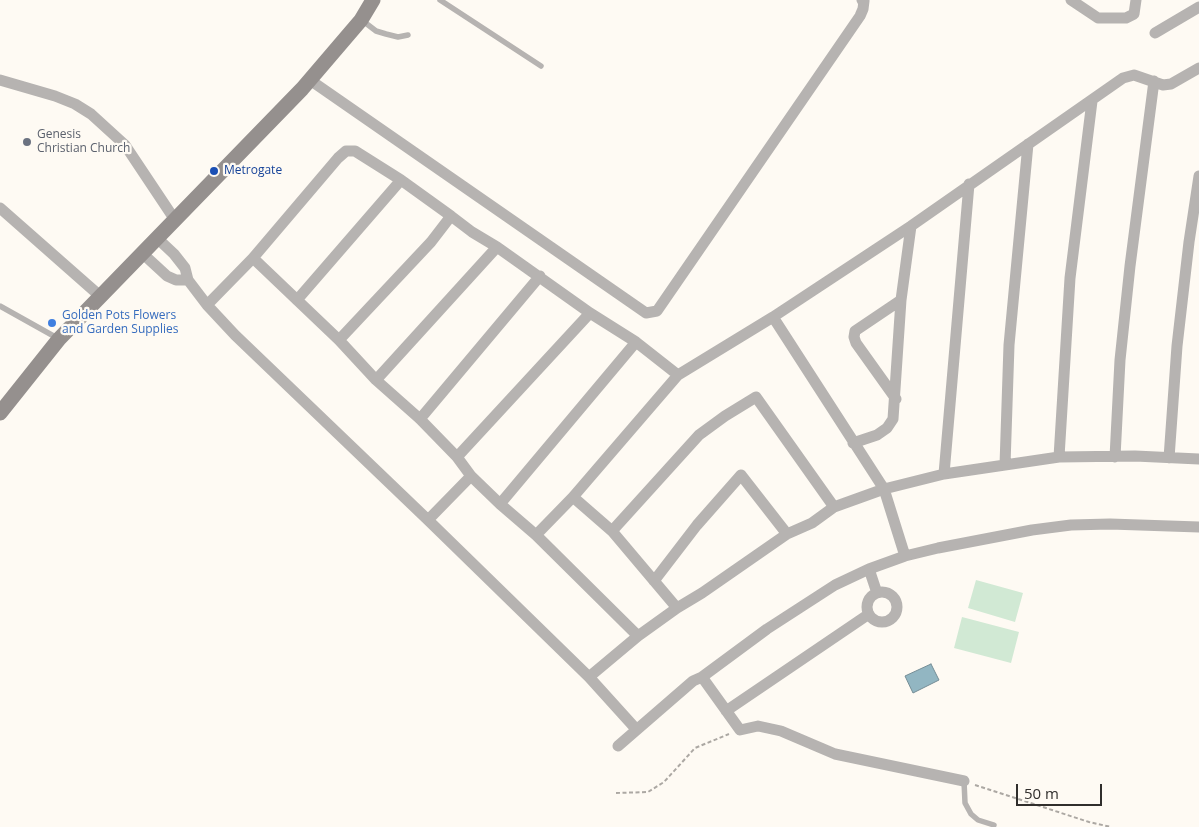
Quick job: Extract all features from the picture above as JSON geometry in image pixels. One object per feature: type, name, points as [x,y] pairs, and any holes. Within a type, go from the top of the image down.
[{"type":"main road","points":[[0,413],[59,339],[310,80],[361,20],[373,0]]},
{"type":"street","points":[[310,80],[646,313],[657,311],[860,16],[864,1],[862,0]]},
{"type":"street","points":[[1071,0],[1098,18],[1126,18],[1134,14],[1136,0]]},
{"type":"street","points":[[1155,32],[1199,7]]},
{"type":"street","points":[[536,535],[573,497],[678,375],[773,317],[911,226],[1123,78],[1134,75],[1163,85],[1171,84],[1199,68]]},
{"type":"street","points":[[0,80],[55,96],[75,104],[91,114],[125,145],[175,220]]},
{"type":"street","points":[[1115,457],[1120,360],[1154,81]]},
{"type":"street","points":[[1059,457],[1070,278],[1092,101]]},
{"type":"street","points":[[1005,465],[1010,345],[1028,144]]},
{"type":"street","points":[[207,305],[253,258],[338,158],[346,151],[355,150],[401,180],[472,232],[540,276],[590,313],[636,342],[678,375]]},
{"type":"street","points":[[1169,458],[1177,346],[1199,176]]},
{"type":"street","points":[[297,300],[401,180]]},
{"type":"street","points":[[944,474],[970,184]]},
{"type":"street","points":[[0,208],[100,296]]},
{"type":"street","points":[[339,340],[431,242],[451,216]]},
{"type":"street","points":[[853,443],[876,435],[887,428],[893,419],[896,398],[901,300],[911,226]]},
{"type":"street","points":[[156,238],[174,254],[185,268],[188,280],[207,305],[235,335],[589,677],[636,729]]},
{"type":"street","points":[[376,380],[497,247]]},
{"type":"street","points":[[142,254],[167,276],[176,280],[188,280]]},
{"type":"street","points":[[253,258],[339,340],[376,380],[420,419],[457,458],[471,476],[536,535],[638,636]]},
{"type":"street","points":[[420,419],[540,276]]},
{"type":"street","points":[[896,398],[856,343],[854,337],[855,331],[901,300]]},
{"type":"street","points":[[457,458],[590,313]]},
{"type":"street","points":[[773,317],[884,489],[905,556]]},
{"type":"street","points":[[500,504],[636,342]]},
{"type":"street","points":[[612,531],[699,435],[724,416],[756,397],[834,507]]},
{"type":"street","points":[[589,677],[638,636],[787,534],[812,523],[834,507],[884,489],[944,474],[1059,457],[1199,458]]},
{"type":"street","points":[[654,582],[696,525],[741,475],[787,534]]},
{"type":"street","points":[[428,520],[471,476]]},
{"type":"street","points":[[573,497],[612,531],[677,608]]},
{"type":"street","points":[[618,746],[693,681],[702,677],[798,608],[835,585],[869,569],[905,556],[938,548],[980,539],[1071,525],[1110,524],[1199,528]]},
{"type":"street","points":[[869,569],[877,593]]},
{"type":"street","points":[[887,592],[895,599],[897,609],[895,614],[887,621],[882,622],[869,614],[867,604],[869,599],[877,593],[887,592]]},
{"type":"street","points":[[726,711],[869,614]]},
{"type":"street","points":[[702,677],[740,730],[758,726],[781,731],[835,754],[964,781]]},
{"type":"lane","points":[[440,0],[541,66]]},
{"type":"lane","points":[[361,20],[386,34],[398,37],[408,35]]},
{"type":"lane","points":[[0,306],[59,339]]},
{"type":"lane","points":[[964,781],[965,804],[971,814],[978,820],[994,825]]},
{"type":"path","points":[[616,793],[648,792],[664,782],[695,748],[740,730]]},
{"type":"path","points":[[964,781],[1111,827]]},
{"type":"green space","points":[[976,580],[1023,593],[1015,622],[968,608]]},
{"type":"green space","points":[[962,617],[1019,632],[1011,663],[954,648]]},
{"type":"water","points":[[931,664],[939,680],[913,693],[905,676]]},
{"type":"place","name":"Genesis Christian Church","points":[[27,142]]},
{"type":"place","name":"Metrogate","points":[[214,171]]},
{"type":"place","name":"Golden Pots Flowers and Garden Supplies","points":[[52,323]]}]
